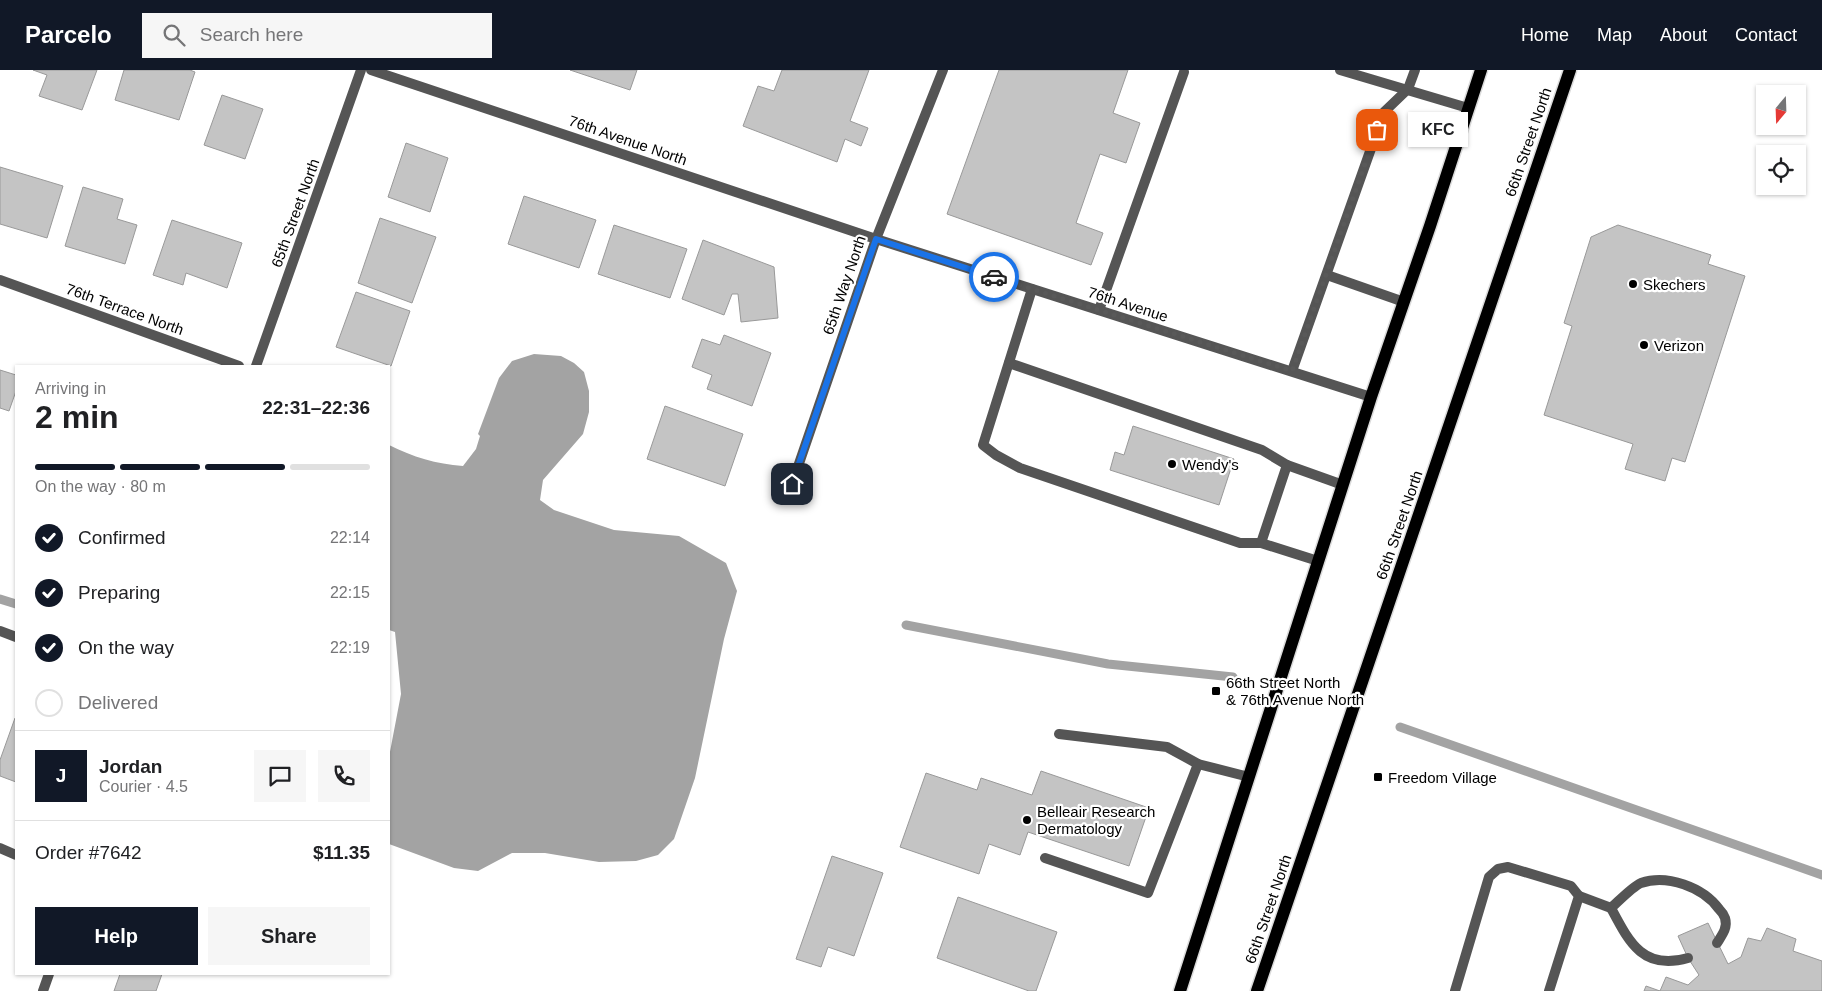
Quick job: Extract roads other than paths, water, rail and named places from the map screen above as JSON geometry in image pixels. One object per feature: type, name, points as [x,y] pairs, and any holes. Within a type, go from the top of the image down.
[{"type":"main road","points":[[1180,991],[1318,561],[1481,70]]},
{"type":"main road","name":"66th Street North","points":[[1257,991],[1570,70]]},
{"type":"street","name":"65th Street North","points":[[256,365],[361,70]]},
{"type":"street","name":"76th Avenue North","points":[[371,70],[876,239]]},
{"type":"street","name":"65th Way North","points":[[792,484],[876,239],[943,70]]},
{"type":"street","points":[[1340,70],[1468,108]]},
{"type":"street","points":[[1292,371],[1384,112],[1408,89],[1415,70]]},
{"type":"street","points":[[1099,310],[1184,72]]},
{"type":"street","name":"76th Avenue","points":[[876,239],[1372,396]]},
{"type":"street","points":[[1327,275],[1404,302]]},
{"type":"street","name":"76th Terrace North","points":[[0,280],[236,365]]},
{"type":"street","points":[[1032,289],[983,445],[996,455],[1020,468],[1240,543],[1261,543],[1318,561]]},
{"type":"street","points":[[1009,364],[1262,450],[1287,465],[1343,485]]},
{"type":"street","points":[[1261,543],[1287,465]]},
{"type":"street","points":[[0,631],[15,637]]},
{"type":"street","points":[[1059,734],[1167,747],[1198,764],[1249,777]]},
{"type":"street","points":[[1045,858],[1148,893],[1198,764]]},
{"type":"street","points":[[0,848],[15,855]]},
{"type":"street","points":[[1454,991],[1489,877],[1498,869],[1508,867],[1571,886],[1579,896],[1611,908],[1632,945],[1642,954],[1658,960],[1674,962],[1688,958]]},
{"type":"street","points":[[1611,908],[1640,884],[1660,880],[1682,884],[1701,893],[1716,905],[1725,917],[1725,931],[1717,943]]},
{"type":"street","points":[[1549,991],[1579,896]]},
{"type":"street","points":[[43,991],[49,975]]},
{"type":"waterway","points":[[0,599],[15,604]]},
{"type":"waterway","points":[[906,625],[1108,664],[1233,677]]},
{"type":"waterway","points":[[1400,727],[1822,875]]},
{"type":"place","name":"KFC","points":[[1377,130]]},
{"type":"place","name":"Skechers","points":[[1633,284]]},
{"type":"place","name":"Verizon","points":[[1644,345]]},
{"type":"place","name":"Wendy's","points":[[1172,464]]},
{"type":"place","name":"66th Street North & 76th Avenue North","points":[[1216,691]]},
{"type":"place","name":"Freedom Village","points":[[1378,777]]},
{"type":"place","name":"Belleair Research Dermatology","points":[[1027,820]]}]
